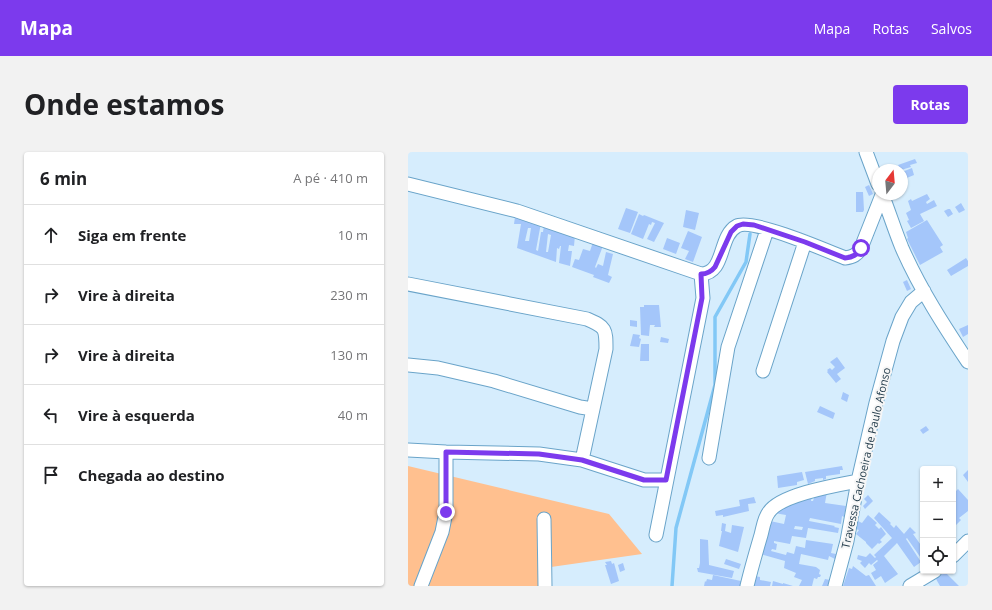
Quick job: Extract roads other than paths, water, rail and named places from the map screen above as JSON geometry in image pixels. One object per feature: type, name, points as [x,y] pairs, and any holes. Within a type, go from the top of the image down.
[{"type":"street","points":[[866,152],[872,168]]},
{"type":"street","points":[[408,184],[517,211],[659,261],[701,274],[712,272],[731,232],[737,226],[743,224],[754,225],[805,242],[845,258],[852,257],[858,253],[861,248],[878,200]]},
{"type":"street","points":[[884,200],[902,248],[924,291],[940,320],[968,362]]},
{"type":"street","points":[[709,458],[728,347],[767,230]]},
{"type":"street","points":[[763,371],[805,242]]},
{"type":"street","points":[[656,535],[702,298],[701,274]]},
{"type":"street","points":[[408,284],[587,319],[601,325],[606,334],[606,349],[582,460]]},
{"type":"street","name":"Travessa Cachoeira de Paulo Afonso","points":[[835,586],[847,541],[858,482],[876,403],[893,341],[902,317],[911,302],[924,291]]},
{"type":"street","points":[[408,365],[438,368],[494,381],[580,407],[593,409]]},
{"type":"street","points":[[408,450],[539,454],[582,460],[644,480],[666,480]]},
{"type":"street","points":[[421,586],[442,532],[446,512],[446,452]]},
{"type":"street","points":[[747,586],[764,524],[768,513],[772,509],[778,504],[818,488],[858,482]]},
{"type":"street","points":[[544,518],[545,586]]},
{"type":"street","points":[[956,553],[968,541]]},
{"type":"street","points":[[910,586],[930,574]]},
{"type":"waterway","points":[[672,586],[676,528],[715,385],[715,317],[746,262],[750,234]]}]
